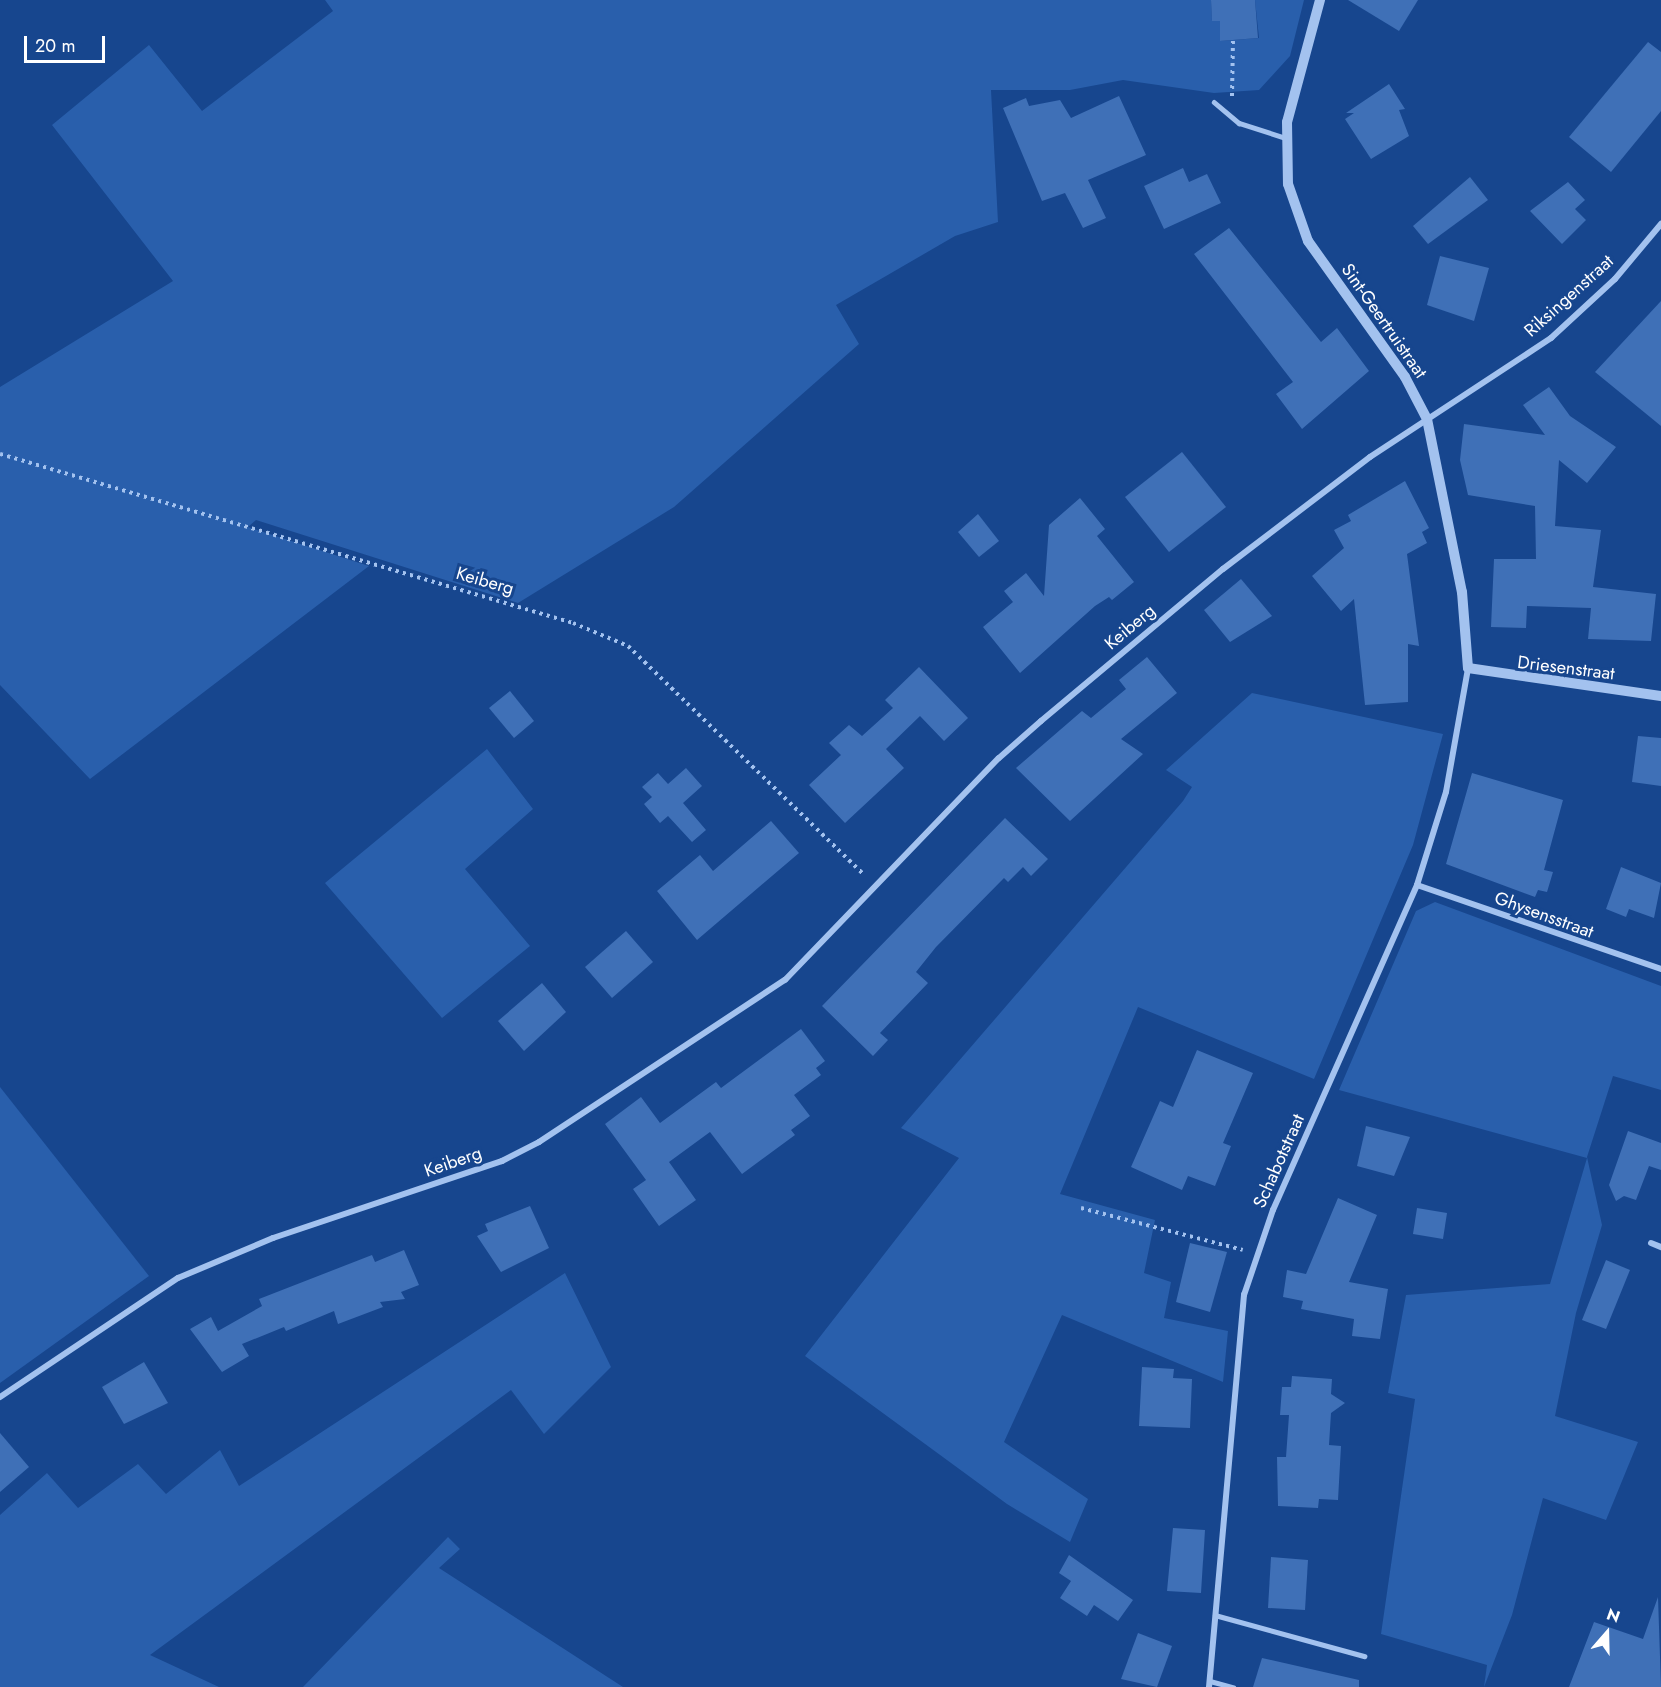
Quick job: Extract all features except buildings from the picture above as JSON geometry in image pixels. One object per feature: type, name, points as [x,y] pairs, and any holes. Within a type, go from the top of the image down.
[{"type":"street","name":"Sint-Geertruistraat","points":[[1320,0],[1286,138],[1288,184],[1308,240],[1405,377],[1427,418],[1462,592],[1468,669]]},
{"type":"street","name":"Riksingenstraat","points":[[1427,418],[1551,338],[1615,279],[1661,224]]},
{"type":"street","name":"Keiberg","points":[[0,1397],[178,1278],[273,1238],[502,1161],[539,1142],[785,980],[999,758],[1223,569],[1427,418]]},
{"type":"street","name":"Driesenstraat","points":[[1468,669],[1661,696]]},
{"type":"street","name":"Schabotstraat","points":[[1210,1684],[1234,1367],[1255,1254],[1417,885],[1446,792],[1468,669]]},
{"type":"street","name":"Ghysensstraat","points":[[1417,885],[1661,969]]},
{"type":"street","points":[[1651,1243],[1661,1247]]},
{"type":"lane","points":[[1214,102],[1239,123],[1286,138]]},
{"type":"lane","points":[[1215,1616],[1364,1656]]},
{"type":"lane","points":[[1210,1684],[1233,1687]]},
{"type":"path","points":[[1233,41],[1231,92],[1239,123]]},
{"type":"path","name":"Keiberg","points":[[0,454],[573,623],[628,646],[876,886]]},
{"type":"path","points":[[1082,1208],[1255,1254]]},
{"type":"shaded area","points":[[325,0],[1211,0],[1212,21],[1220,21],[1221,41],[1259,38],[1255,0],[1304,0],[1290,56],[1259,90],[1214,93],[1123,80],[1070,90],[991,90],[998,222],[955,236],[836,305],[859,344],[674,507],[518,603],[256,520],[248,527],[369,566],[90,779],[0,685],[0,387],[173,281],[52,125],[149,45],[202,111],[333,11]]},
{"type":"shaded area","points":[[1252,693],[1443,734],[1413,845],[1314,1079],[1138,1007],[1060,1194],[1155,1220],[1144,1273],[1171,1282],[1164,1318],[1228,1331],[1223,1382],[1062,1315],[1004,1442],[1088,1499],[1070,1542],[1007,1504],[805,1356],[959,1158],[901,1128],[1183,801],[1192,787],[1166,770]]},
{"type":"shaded area","points":[[487,749],[533,809],[465,869],[530,946],[442,1018],[325,883]]},
{"type":"shaded area","points":[[1435,902],[1661,986],[1661,1090],[1613,1076],[1587,1157],[1602,1225],[1576,1313],[1555,1416],[1638,1442],[1606,1520],[1543,1498],[1512,1615],[1484,1687],[1487,1665],[1381,1634],[1415,1399],[1388,1393],[1406,1295],[1550,1284],[1587,1158],[1339,1090],[1416,911]]},
{"type":"shaded area","points":[[0,1087],[149,1276],[0,1383]]},
{"type":"shaded area","points":[[565,1273],[611,1367],[544,1434],[511,1390],[150,1655],[219,1687],[0,1687],[0,1515],[47,1473],[78,1508],[138,1464],[166,1494],[220,1450],[239,1486]]},
{"type":"shaded area","points":[[448,1537],[460,1549],[439,1568],[623,1687],[303,1687]]}]
